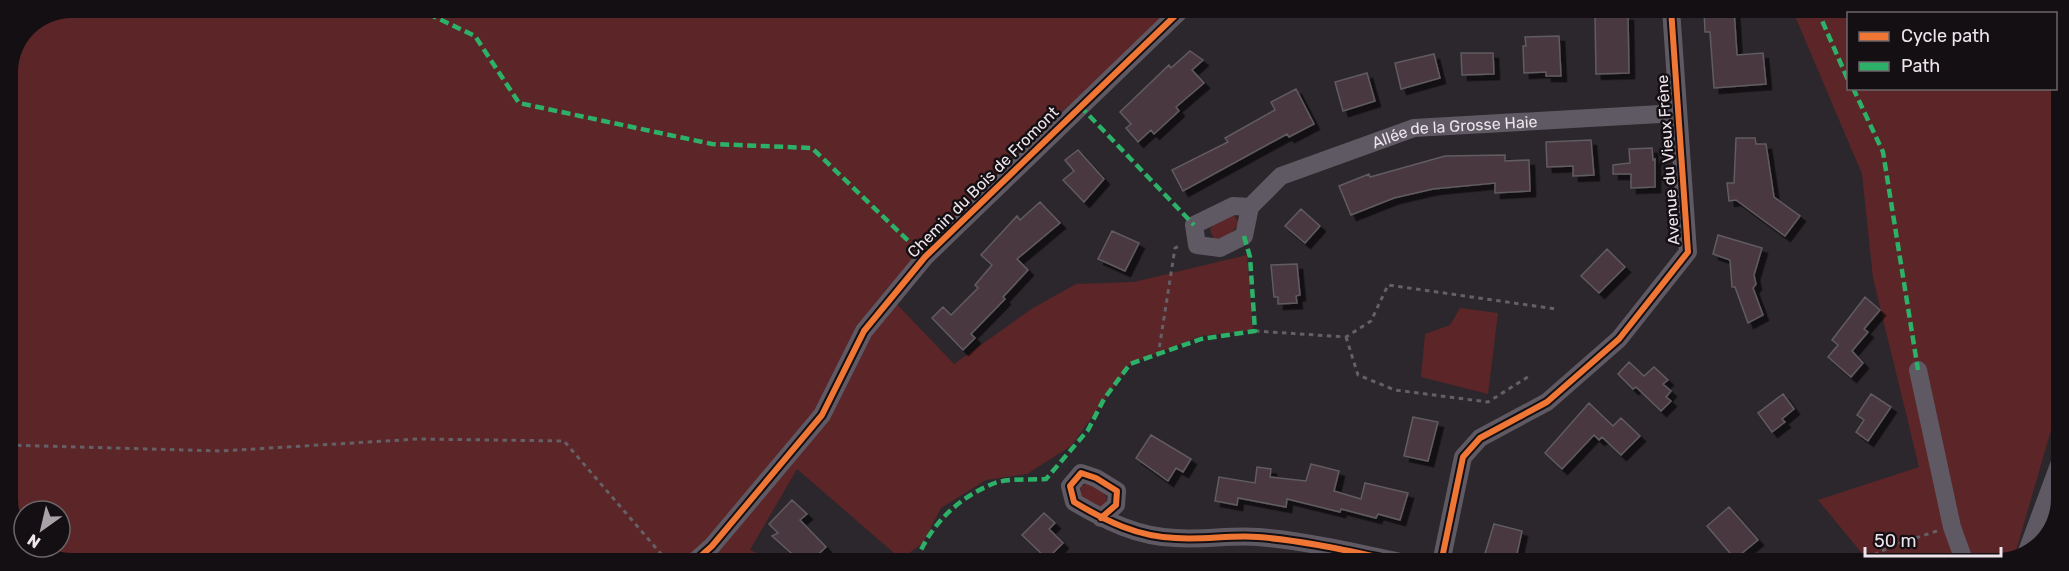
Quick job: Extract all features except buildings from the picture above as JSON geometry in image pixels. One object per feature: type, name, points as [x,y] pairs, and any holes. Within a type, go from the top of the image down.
[{"type":"street","name":"Chemin du Bois de Fromont","points":[[704,553],[822,415],[864,331],[925,257],[1173,18]]},
{"type":"street","name":"Avenue du Vieux Frêne","points":[[1443,553],[1463,457],[1480,438],[1547,402],[1619,339],[1688,252],[1672,18]]},
{"type":"street","name":"Allée de la Grosse Haie","points":[[1250,207],[1281,176],[1414,128],[1678,113]]},
{"type":"street","points":[[1233,206],[1250,207],[1244,236],[1221,248],[1197,245],[1196,237],[1194,225],[1233,206]]},
{"type":"street","points":[[1918,370],[1953,527],[1962,553]]},
{"type":"street","points":[[2031,541],[2051,486]]},
{"type":"street","points":[[1101,518],[1117,527],[1174,538],[1255,537],[1302,542],[1356,553]]},
{"type":"path","points":[[1158,356],[1175,248],[1196,237]]},
{"type":"path","points":[[1255,332],[1346,338],[1371,321],[1388,285],[1556,309]]},
{"type":"path","points":[[1346,338],[1358,375],[1395,390],[1488,402],[1531,375]]},
{"type":"path","points":[[18,445],[221,451],[418,439],[564,441],[660,553]]},
{"type":"path","points":[[1877,553],[1894,544],[1921,535]]},
{"type":"shaded area","points":[[72,18],[1163,18],[1014,156],[890,297],[954,364],[1033,308],[1076,284],[1134,282],[1247,255],[1253,330],[1201,336],[1130,364],[1071,446],[1027,474],[986,480],[941,508],[923,543],[909,553],[894,553],[797,469],[750,550],[757,553],[72,553],[72,499],[18,499],[18,72],[22,51],[27,42],[42,27],[51,22]]},
{"type":"shaded area","points":[[1796,18],[1847,18],[1847,90],[2051,90],[2051,430],[2015,550],[1997,553],[1862,553],[1818,500],[1919,467],[1873,278],[1862,174]]},
{"type":"shaded area","points":[[1234,215],[1239,223],[1234,230],[1228,235],[1214,239],[1210,230],[1216,220]]},
{"type":"shaded area","points":[[1460,308],[1498,313],[1488,394],[1421,377],[1425,334],[1450,325]]},
{"type":"shaded area","points":[[1090,484],[1104,492],[1107,500],[1103,507],[1096,507],[1080,495],[1081,485]]},
{"type":"marked path","points":[[437,18],[475,36],[519,103],[712,144],[812,148],[925,257]]},
{"type":"marked path","points":[[1821,18],[1847,78]]},
{"type":"marked path","points":[[1854,90],[1883,152],[1918,370]]},
{"type":"marked path","points":[[1080,106],[1194,225]]},
{"type":"marked path","points":[[920,553],[929,536],[946,514],[969,496],[1001,481],[1046,479],[1088,430],[1104,399],[1130,364],[1201,339],[1255,331],[1250,257],[1244,236]]},
{"type":"cycle path","points":[[704,553],[822,415],[864,331],[925,257],[1173,18]]},
{"type":"cycle path","points":[[1443,553],[1463,457],[1480,438],[1547,402],[1619,339],[1688,252],[1672,18]]},
{"type":"cycle path","points":[[1081,473],[1096,478],[1117,491],[1116,505],[1102,517],[1074,502],[1070,486],[1081,473]]},
{"type":"cycle path","points":[[1102,517],[1135,531],[1162,537],[1277,539],[1357,553]]}]
